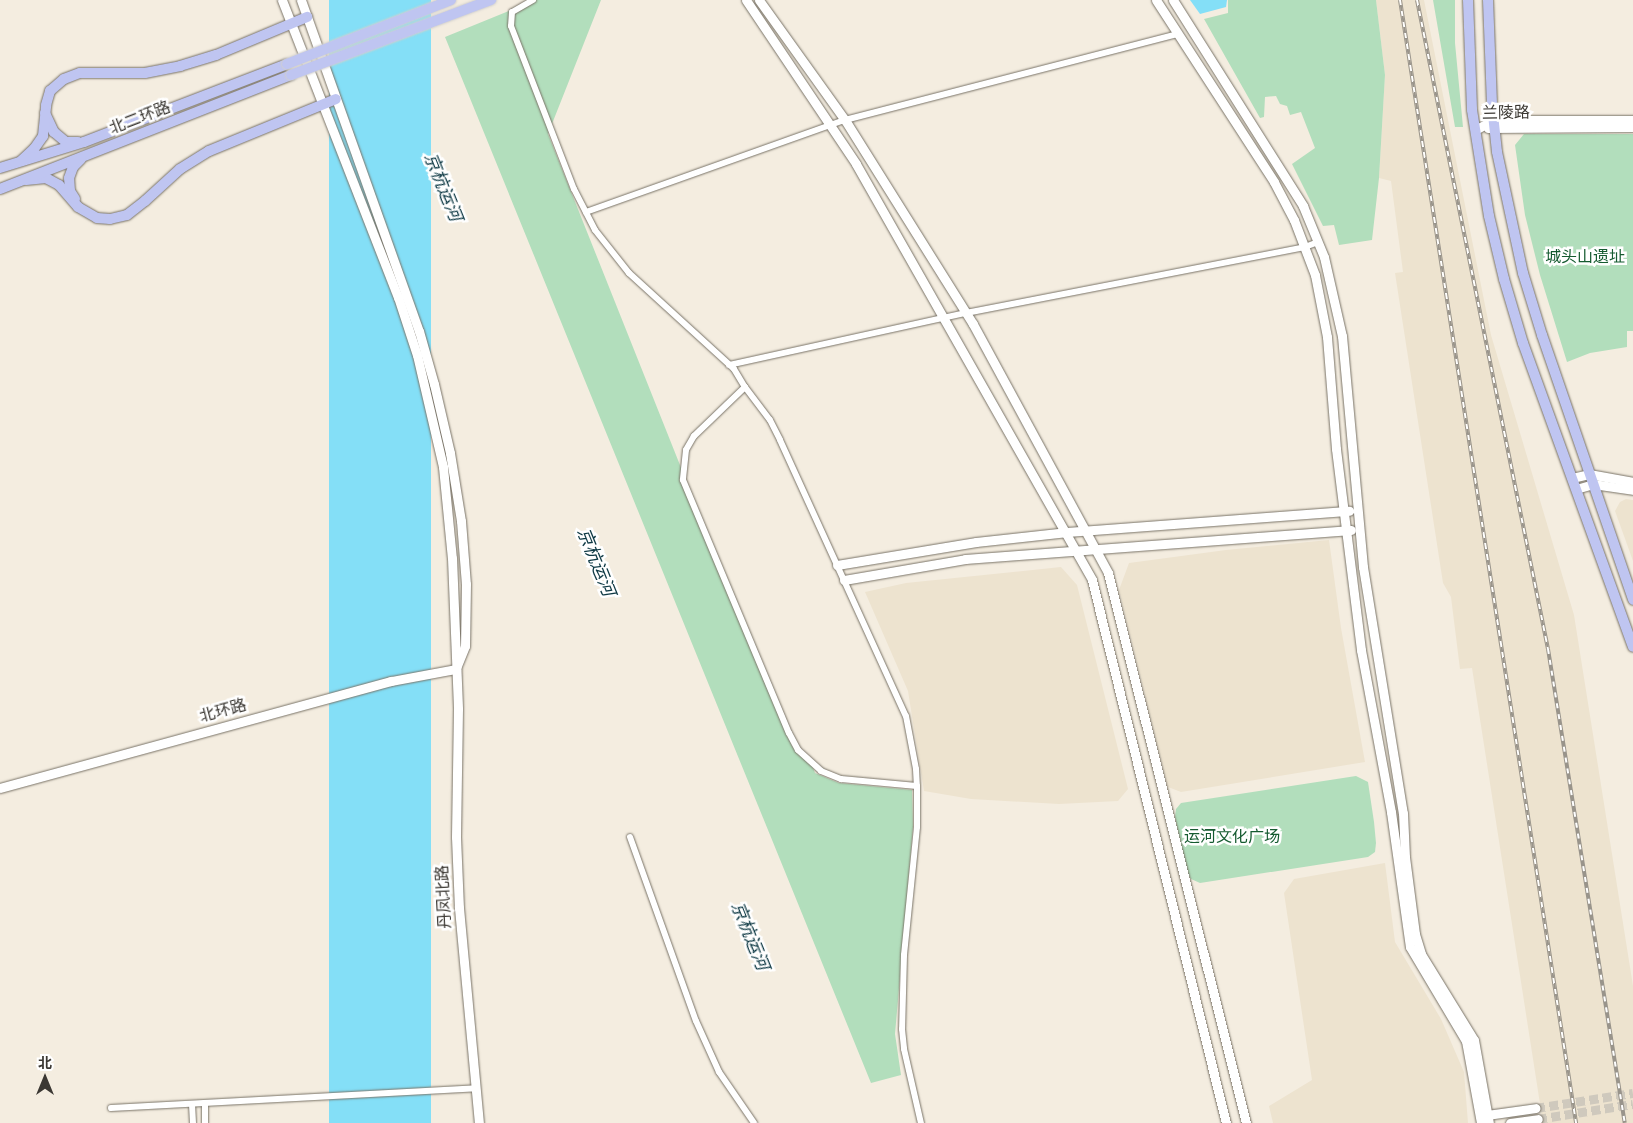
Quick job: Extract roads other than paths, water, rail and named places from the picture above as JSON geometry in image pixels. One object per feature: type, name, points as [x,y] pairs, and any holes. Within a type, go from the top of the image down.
[{"type":"main road","name":"北二环路","points":[[0,168],[84,142],[451,0]]},
{"type":"main road","name":"北二环路","points":[[0,189],[291,75],[491,0]]},
{"type":"main road","points":[[1468,0],[1467,20],[1475,130],[1489,216],[1504,279],[1523,343],[1633,647]]},
{"type":"main road","points":[[1488,0],[1494,124],[1509,212],[1523,273],[1542,335],[1633,600]]},
{"type":"main road","points":[[21,161],[34,149],[43,136],[45,112],[50,91],[64,79],[80,73],[146,73],[180,66],[216,55],[307,17]]},
{"type":"main road","points":[[26,180],[46,178],[59,185],[78,206],[97,218],[110,219],[127,215],[146,202],[180,169],[209,151],[336,99]]},
{"type":"main road","points":[[45,112],[54,132],[66,142],[84,142]]},
{"type":"main road","points":[[78,206],[70,190],[69,178],[73,167],[85,155]]},
{"type":"street","name":"丹凤北路","points":[[282,0],[398,297],[417,355],[430,406],[444,476],[452,558],[456,668],[459,908],[479,1123]]},
{"type":"street","points":[[301,0],[419,331],[450,452],[461,521],[466,584],[465,646],[456,668]]},
{"type":"street","points":[[533,0],[512,12],[510,26],[574,190],[595,230],[629,273],[729,365],[770,420],[906,716],[916,769],[917,826],[904,955],[902,1029],[904,1049],[921,1123]]},
{"type":"street","points":[[746,0],[856,164],[1092,580],[1226,1123]]},
{"type":"street","points":[[759,0],[845,120],[966,313],[1108,573],[1246,1123]]},
{"type":"street","points":[[1156,0],[1274,182],[1294,220],[1315,275],[1327,337],[1336,449],[1361,650],[1391,812],[1410,947],[1466,1041],[1484,1121]]},
{"type":"street","points":[[1173,0],[1303,206],[1318,242],[1336,306],[1342,336],[1359,529],[1402,813],[1405,857],[1415,934],[1421,954],[1474,1040],[1484,1121]]},
{"type":"street","points":[[586,212],[845,120],[1178,34]]},
{"type":"street","name":"兰陵路","points":[[1475,130],[1494,124],[1633,120]]},
{"type":"street","name":"兰陵路","points":[[1494,124],[1633,127]]},
{"type":"street","points":[[729,365],[966,313],[1305,247],[1318,242]]},
{"type":"street","points":[[745,387],[694,436],[686,450],[683,464],[683,480],[770,690],[798,750],[821,771],[840,779],[916,786]]},
{"type":"street","points":[[1572,478],[1633,482]]},
{"type":"street","points":[[1576,489],[1591,479],[1633,490]]},
{"type":"street","points":[[837,565],[976,542],[1084,530],[1357,510]]},
{"type":"street","points":[[844,580],[966,559],[1359,529]]},
{"type":"street","name":"北环路","points":[[0,788],[391,681],[456,668]]},
{"type":"street","points":[[630,837],[696,1021],[719,1072],[754,1123]]},
{"type":"street","points":[[111,1108],[476,1088]]},
{"type":"street","points":[[205,1103],[205,1123]]},
{"type":"street","points":[[192,1104],[193,1123]]},
{"type":"street","points":[[1484,1121],[1536,1108]]},
{"type":"street","points":[[1510,1123],[1538,1119]]},
{"type":"water","points":[[329,0],[431,0],[431,1123],[329,1123]]},
{"type":"water","points":[[1190,0],[1227,0],[1226,7],[1200,14]]},
{"type":"tunnel","points":[[1536,1108],[1633,1093]]},
{"type":"tunnel","points":[[1538,1119],[1633,1104]]},
{"type":"railway","points":[[1400,0],[1576,1123]]},
{"type":"railway","points":[[1417,0],[1548,649],[1625,1123]]},
{"type":"water label","name":"京杭运河","points":[[443,187]]},
{"type":"water label","name":"京杭运河","points":[[596,562]]},
{"type":"water label","name":"京杭运河","points":[[750,936]]},
{"type":"park label","name":"城头山遗址","points":[[1585,257]]},
{"type":"park label","name":"运河文化广场","points":[[1232,837]]}]
